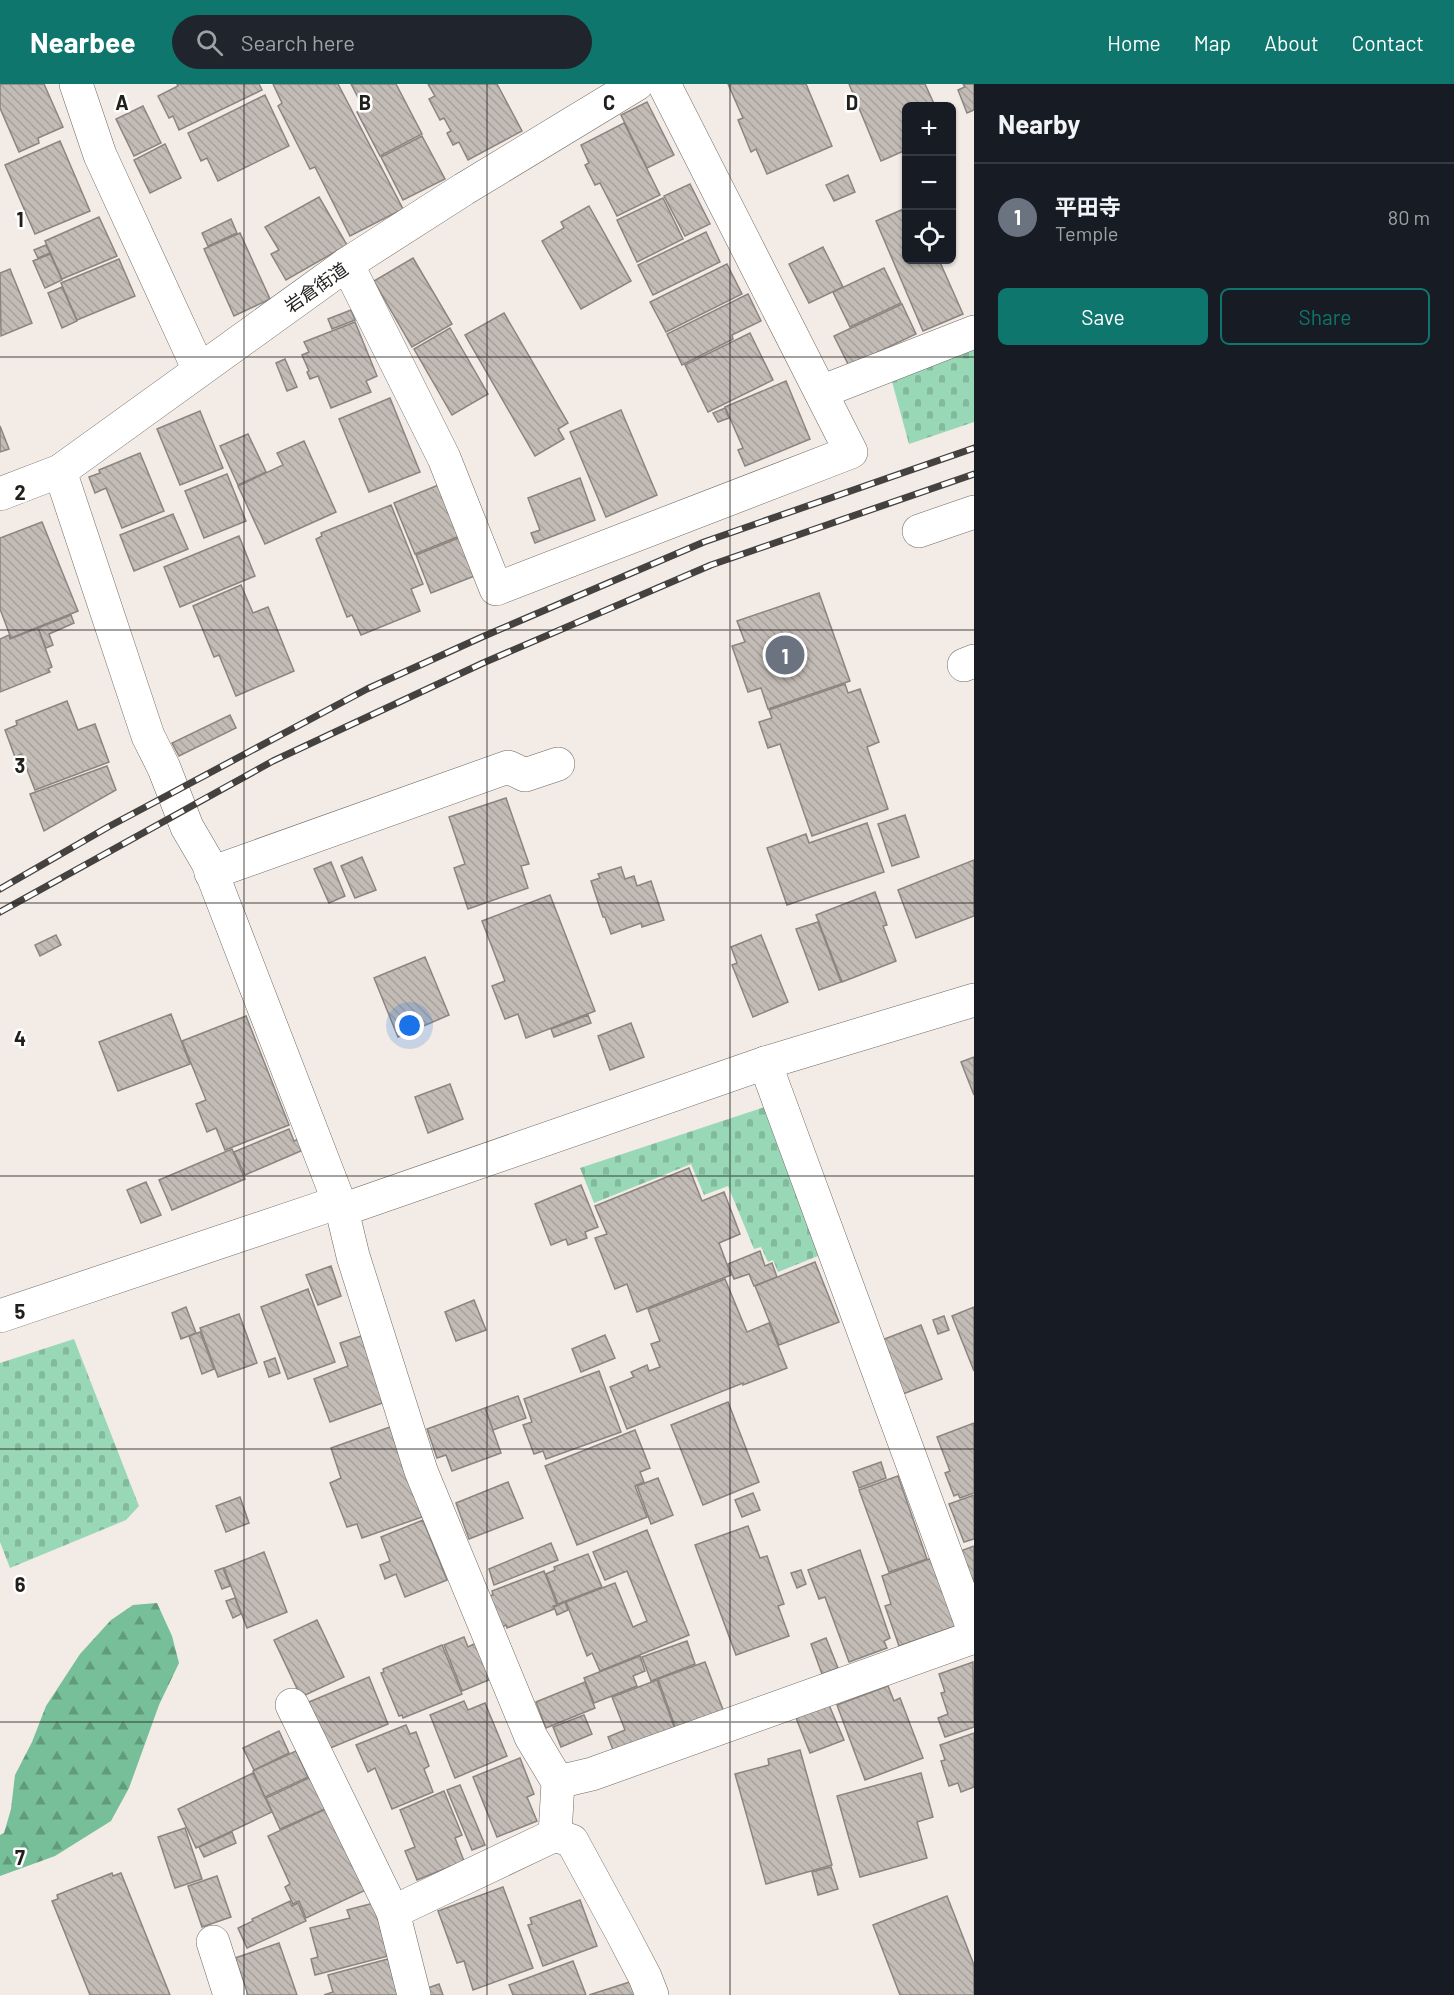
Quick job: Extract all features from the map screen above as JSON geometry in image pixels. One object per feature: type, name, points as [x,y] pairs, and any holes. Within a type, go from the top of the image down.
[{"type":"street","points":[[76,84],[100,155],[199,370]]},
{"type":"street","name":"岩倉街道","points":[[0,494],[60,471],[347,264],[464,189],[637,84]]},
{"type":"street","points":[[347,264],[444,458],[496,589],[851,452],[664,84]]},
{"type":"street","points":[[821,392],[974,332]]},
{"type":"street","points":[[60,471],[148,736],[188,827],[207,863],[341,1207],[353,1256],[421,1471],[531,1737],[558,1782],[555,1834]]},
{"type":"street","points":[[920,531],[974,512]]},
{"type":"street","points":[[211,873],[508,767],[525,775],[558,764]]},
{"type":"street","points":[[0,1316],[341,1207],[765,1063],[974,1000]]},
{"type":"street","points":[[765,1063],[974,1631]]},
{"type":"street","points":[[558,1782],[592,1774],[974,1636]]},
{"type":"street","points":[[292,1705],[393,1912],[414,1995]]},
{"type":"street","points":[[393,1912],[555,1834],[572,1841],[622,1933],[652,1995]]},
{"type":"street","points":[[213,1942],[230,1995]]},
{"type":"green space","points":[[974,345],[974,422],[909,444],[891,378]]},
{"type":"green space","points":[[768,1106],[823,1254],[778,1272],[773,1260],[768,1262],[761,1247],[754,1249],[728,1186],[704,1195],[691,1164],[594,1203],[580,1168]]},
{"type":"green space","points":[[74,1339],[139,1506],[126,1520],[10,1568],[0,1542],[0,1363]]},
{"type":"green space","points":[[157,1603],[172,1636],[179,1663],[159,1705],[129,1788],[111,1821],[55,1856],[0,1876],[0,1835],[4,1833],[11,1809],[15,1775],[32,1742],[46,1706],[80,1654],[111,1620],[133,1605]]},
{"type":"building","points":[[0,84],[44,84],[63,127],[38,138],[39,143],[19,152],[0,108]]},
{"type":"building","points":[[177,84],[259,84],[262,90],[179,130],[173,116],[169,118],[158,96],[178,86]]},
{"type":"building","points":[[273,84],[338,84],[403,209],[350,236],[315,167],[310,169],[278,106],[282,103]]},
{"type":"building","points":[[351,84],[396,84],[422,134],[380,156],[357,112],[364,109]]},
{"type":"building","points":[[428,84],[497,84],[522,131],[468,160],[459,142],[453,145],[447,133],[451,131],[444,118],[440,120],[429,99],[435,96]]},
{"type":"building","points":[[728,84],[806,84],[832,146],[767,174],[756,149],[751,152],[738,120],[743,118]]},
{"type":"building","points":[[849,84],[925,84],[933,102],[902,102],[902,152],[881,161]]},
{"type":"building","points":[[963,84],[974,84],[974,110],[967,113],[958,90],[965,87]]},
{"type":"building","points":[[265,95],[289,146],[218,181],[207,158],[201,161],[188,133]]},
{"type":"building","points":[[647,102],[674,155],[647,168],[621,115]]},
{"type":"building","points":[[143,106],[161,143],[134,156],[116,119]]},
{"type":"building","points":[[624,123],[660,195],[617,216],[600,183],[595,185],[585,165],[589,163],[581,145]]},
{"type":"building","points":[[422,136],[445,179],[403,200],[381,157]]},
{"type":"building","points":[[60,141],[90,211],[35,234],[5,165]]},
{"type":"building","points":[[165,144],[181,178],[150,193],[134,160]]},
{"type":"building","points":[[848,175],[855,192],[834,201],[826,185]]},
{"type":"building","points":[[690,184],[710,224],[685,236],[664,196]]},
{"type":"building","points":[[319,197],[347,245],[286,280],[271,254],[279,250],[265,227]]},
{"type":"building","points":[[663,198],[683,239],[637,262],[617,220]]},
{"type":"building","points":[[589,206],[631,281],[581,309],[542,241],[564,228],[561,222]]},
{"type":"building","points":[[902,210],[902,264],[941,264],[963,314],[923,331],[876,221]]},
{"type":"building","points":[[99,217],[117,256],[62,279],[45,241]]},
{"type":"building","points":[[231,219],[237,233],[208,246],[202,233]]},
{"type":"building","points":[[706,232],[720,262],[653,295],[638,265]]},
{"type":"building","points":[[240,233],[270,299],[234,316],[204,249]]},
{"type":"building","points":[[46,245],[50,253],[38,258],[34,250]]},
{"type":"building","points":[[823,247],[843,287],[809,303],[789,264]]},
{"type":"building","points":[[50,254],[62,280],[45,288],[33,261]]},
{"type":"building","points":[[413,258],[452,324],[412,347],[374,281]]},
{"type":"building","points":[[119,259],[135,296],[77,320],[61,283]]},
{"type":"building","points":[[727,264],[742,294],[666,332],[650,302]]},
{"type":"building","points":[[884,268],[901,303],[850,327],[833,292]]},
{"type":"building","points":[[10,269],[32,323],[1,336],[0,273]]},
{"type":"building","points":[[62,287],[77,321],[62,328],[48,293]]},
{"type":"building","points":[[748,294],[761,321],[732,335],[733,339],[682,365],[667,334]]},
{"type":"building","points":[[902,304],[916,334],[849,366],[834,336]]},
{"type":"building","points":[[351,310],[355,320],[332,329],[328,319]]},
{"type":"building","points":[[504,313],[568,423],[558,429],[564,439],[535,456],[465,335]]},
{"type":"building","points":[[355,322],[377,376],[366,381],[371,392],[331,408],[318,376],[310,379],[307,372],[309,371],[302,355],[309,352],[304,342]]},
{"type":"building","points":[[450,328],[488,394],[452,415],[414,349]]},
{"type":"building","points":[[750,333],[773,380],[708,412],[685,365]]},
{"type":"building","points":[[285,359],[297,387],[287,391],[276,363]]},
{"type":"building","points":[[786,381],[810,439],[745,466],[738,450],[743,448],[725,407]]},
{"type":"building","points":[[390,398],[420,472],[369,492],[339,419]]},
{"type":"building","points":[[725,408],[729,418],[718,422],[713,413]]},
{"type":"building","points":[[621,410],[657,495],[606,517],[570,432]]},
{"type":"building","points":[[200,411],[223,468],[180,485],[157,429]]},
{"type":"building","points":[[0,426],[9,449],[0,452]]},
{"type":"building","points":[[248,434],[266,472],[238,485],[220,446]]},
{"type":"building","points":[[304,441],[336,512],[265,544],[238,486],[283,465],[277,453]]},
{"type":"building","points":[[140,453],[164,511],[122,528],[106,488],[95,493],[89,477],[100,473],[99,470]]},
{"type":"building","points":[[227,474],[246,521],[204,538],[185,491]]},
{"type":"building","points":[[580,478],[595,520],[535,543],[531,533],[540,530],[528,498]]},
{"type":"building","points":[[441,484],[462,535],[415,554],[394,503]]},
{"type":"building","points":[[391,505],[423,584],[411,589],[420,611],[361,635],[352,615],[347,617],[316,539],[322,536],[321,533]]},
{"type":"building","points":[[173,514],[188,549],[134,571],[120,535]]},
{"type":"building","points":[[42,522],[78,611],[11,638],[0,609],[0,538]]},
{"type":"building","points":[[239,536],[255,576],[180,607],[164,567]]},
{"type":"building","points":[[461,537],[477,575],[431,593],[416,555]]},
{"type":"building","points":[[241,585],[253,613],[268,607],[294,671],[236,696],[219,655],[214,657],[193,606]]},
{"type":"building","points":[[819,593],[850,681],[768,709],[761,688],[748,692],[732,646],[745,642],[737,621]]},
{"type":"building","points":[[71,615],[74,623],[49,634],[53,645],[46,648],[38,628]]},
{"type":"building","points":[[38,628],[52,667],[48,669],[50,672],[0,692],[0,639],[9,635],[10,639]]},
{"type":"building","points":[[845,684],[848,693],[860,689],[879,742],[867,747],[888,809],[812,836],[780,744],[768,748],[759,722],[772,718],[769,710]]},
{"type":"building","points":[[67,701],[78,730],[95,724],[109,762],[35,790],[21,754],[15,757],[5,730],[17,725],[16,721]]},
{"type":"building","points":[[230,715],[236,728],[179,756],[172,743]]},
{"type":"building","points":[[107,766],[116,790],[44,831],[30,794]]},
{"type":"building","points":[[506,798],[529,864],[521,866],[528,888],[468,909],[454,868],[465,864],[449,817]]},
{"type":"building","points":[[905,815],[919,857],[892,866],[878,824]]},
{"type":"building","points":[[867,823],[884,872],[787,905],[767,848],[806,834],[809,843]]},
{"type":"building","points":[[362,857],[376,890],[355,898],[341,866]]},
{"type":"building","points":[[974,860],[974,916],[916,938],[898,890]]},
{"type":"building","points":[[331,862],[345,896],[329,903],[314,869]]},
{"type":"building","points":[[621,867],[625,879],[634,876],[637,886],[651,881],[664,920],[642,927],[641,923],[611,934],[591,881],[600,878],[598,874]]},
{"type":"building","points":[[875,892],[887,925],[883,926],[896,961],[842,982],[816,915]]},
{"type":"building","points":[[550,895],[595,1011],[526,1038],[518,1014],[505,1019],[492,986],[505,981],[482,921]]},
{"type":"building","points":[[818,922],[841,982],[819,990],[796,929]]},
{"type":"building","points":[[56,935],[61,945],[40,956],[35,945]]},
{"type":"building","points":[[761,935],[788,1002],[753,1017],[732,965],[737,963],[731,947]]},
{"type":"building","points":[[425,957],[449,1015],[398,1037],[374,978]]},
{"type":"building","points":[[171,1014],[190,1064],[118,1091],[99,1042]]},
{"type":"building","points":[[588,1015],[591,1023],[554,1037],[551,1029]]},
{"type":"building","points":[[246,1016],[289,1125],[225,1150],[216,1128],[207,1132],[196,1104],[206,1100],[182,1041]]},
{"type":"building","points":[[631,1023],[644,1057],[610,1070],[598,1036]]},
{"type":"building","points":[[974,1057],[974,1095],[961,1062]]},
{"type":"building","points":[[450,1084],[463,1119],[428,1133],[415,1097]]},
{"type":"building","points":[[289,1129],[294,1141],[299,1139],[303,1150],[245,1175],[234,1152]]},
{"type":"building","points":[[232,1149],[245,1179],[172,1210],[159,1180]]},
{"type":"building","points":[[689,1168],[702,1201],[724,1192],[740,1234],[719,1243],[731,1275],[637,1312],[627,1284],[615,1289],[595,1238],[607,1234],[595,1206]]},
{"type":"building","points":[[146,1182],[161,1215],[141,1223],[127,1190]]},
{"type":"building","points":[[581,1185],[598,1227],[585,1232],[587,1238],[568,1245],[566,1239],[551,1245],[535,1204]]},
{"type":"building","points":[[760,1251],[765,1266],[772,1263],[777,1277],[754,1286],[749,1274],[734,1279],[728,1264]]},
{"type":"building","points":[[815,1262],[839,1322],[779,1345],[755,1286]]},
{"type":"building","points":[[331,1266],[341,1296],[318,1305],[306,1275]]},
{"type":"building","points":[[725,1279],[747,1332],[769,1323],[787,1368],[627,1429],[610,1387],[634,1377],[631,1372],[647,1365],[649,1371],[660,1367],[651,1344],[660,1341],[648,1309]]},
{"type":"building","points":[[308,1289],[335,1362],[288,1379],[261,1307]]},
{"type":"building","points":[[474,1300],[486,1330],[456,1341],[445,1312]]},
{"type":"building","points":[[186,1307],[196,1333],[181,1339],[172,1313]]},
{"type":"building","points":[[974,1307],[974,1371],[952,1316]]},
{"type":"building","points":[[239,1314],[257,1363],[218,1377],[200,1328]]},
{"type":"building","points":[[944,1316],[949,1330],[938,1334],[933,1320]]},
{"type":"building","points":[[921,1325],[942,1379],[903,1394],[882,1340]]},
{"type":"building","points":[[200,1332],[214,1369],[202,1374],[189,1336]]},
{"type":"building","points":[[605,1335],[615,1358],[581,1372],[572,1349]]},
{"type":"building","points":[[361,1336],[385,1402],[330,1422],[314,1379],[348,1366],[340,1343]]},
{"type":"building","points":[[275,1358],[280,1373],[269,1377],[264,1362]]},
{"type":"building","points":[[599,1371],[621,1432],[546,1459],[543,1451],[534,1454],[523,1425],[532,1422],[524,1399]]},
{"type":"building","points":[[518,1396],[526,1418],[493,1430],[485,1408]]},
{"type":"building","points":[[728,1402],[759,1482],[703,1505],[671,1425]]},
{"type":"building","points":[[485,1408],[501,1453],[452,1471],[446,1455],[437,1458],[427,1429]]},
{"type":"building","points":[[974,1423],[974,1493],[960,1498],[958,1494],[954,1496],[945,1473],[950,1471],[937,1437]]},
{"type":"building","points":[[390,1427],[422,1517],[362,1538],[357,1524],[347,1527],[330,1483],[341,1478],[331,1448]]},
{"type":"building","points":[[635,1430],[650,1468],[640,1472],[644,1482],[635,1486],[647,1517],[577,1545],[545,1466]]},
{"type":"building","points":[[881,1462],[886,1478],[859,1488],[853,1472]]},
{"type":"building","points":[[898,1476],[927,1559],[889,1572],[859,1490]]},
{"type":"building","points":[[658,1478],[673,1515],[651,1524],[637,1486]]},
{"type":"building","points":[[508,1482],[523,1518],[469,1539],[456,1503]]},
{"type":"building","points":[[753,1493],[760,1510],[742,1517],[735,1500]]},
{"type":"building","points":[[974,1495],[974,1539],[964,1542],[949,1504]]},
{"type":"building","points":[[240,1497],[249,1523],[226,1532],[216,1506]]},
{"type":"building","points":[[423,1520],[447,1580],[405,1597],[396,1574],[385,1579],[380,1565],[390,1561],[381,1537]]},
{"type":"building","points":[[748,1526],[760,1558],[767,1556],[784,1604],[778,1606],[789,1636],[736,1655],[695,1545]]},
{"type":"building","points":[[647,1530],[689,1635],[600,1671],[592,1653],[587,1656],[566,1602],[615,1583],[633,1627],[647,1621],[627,1571],[605,1580],[593,1552]]},
{"type":"building","points":[[551,1543],[558,1560],[494,1585],[489,1569]]},
{"type":"building","points":[[974,1546],[974,1594],[958,1552]]},
{"type":"building","points":[[860,1550],[890,1638],[884,1641],[887,1648],[849,1662],[825,1597],[819,1599],[808,1570]]},
{"type":"building","points":[[264,1552],[287,1612],[247,1628],[224,1568]]},
{"type":"building","points":[[588,1554],[602,1587],[558,1604],[546,1574],[555,1570],[554,1567]]},
{"type":"building","points":[[932,1558],[956,1626],[899,1646],[885,1606],[891,1604],[882,1576]]},
{"type":"building","points":[[223,1568],[230,1586],[222,1589],[215,1571]]},
{"type":"building","points":[[801,1570],[806,1584],[797,1588],[791,1573]]},
{"type":"building","points":[[544,1571],[557,1605],[553,1606],[554,1609],[507,1628],[506,1625],[502,1627],[489,1596],[493,1595],[492,1591]]},
{"type":"building","points":[[235,1598],[241,1614],[233,1618],[226,1601]]},
{"type":"building","points":[[565,1602],[568,1610],[557,1615],[554,1607]]},
{"type":"building","points":[[317,1620],[344,1677],[301,1697],[274,1640]]},
{"type":"building","points":[[464,1637],[468,1647],[476,1643],[491,1679],[462,1691],[444,1645]]},
{"type":"building","points":[[826,1638],[838,1668],[822,1674],[811,1644]]},
{"type":"building","points":[[687,1641],[695,1664],[651,1681],[642,1657]]},
{"type":"building","points":[[442,1645],[462,1694],[403,1718],[402,1715],[399,1716],[381,1673],[384,1672],[383,1669]]},
{"type":"building","points":[[640,1656],[645,1671],[633,1676],[637,1686],[594,1703],[584,1678]]},
{"type":"building","points":[[705,1662],[725,1715],[677,1732],[658,1679]]},
{"type":"building","points":[[973,1662],[974,1727],[945,1737],[938,1718],[948,1714],[941,1693],[945,1692],[939,1674]]},
{"type":"building","points":[[369,1677],[388,1724],[328,1749],[309,1702]]},
{"type":"building","points":[[657,1680],[676,1732],[615,1755],[608,1737],[625,1730],[612,1697]]},
{"type":"building","points":[[585,1682],[595,1708],[546,1728],[536,1702]]},
{"type":"building","points":[[888,1686],[894,1701],[900,1698],[923,1758],[865,1780],[837,1705]]},
{"type":"building","points":[[464,1701],[468,1710],[485,1703],[507,1756],[455,1778],[430,1715]]},
{"type":"building","points":[[829,1705],[844,1740],[810,1753],[796,1718]]},
{"type":"building","points":[[584,1715],[592,1734],[561,1747],[553,1727]]},
{"type":"building","points":[[406,1725],[410,1734],[416,1732],[429,1766],[424,1769],[433,1792],[392,1809],[375,1768],[368,1772],[356,1745]]},
{"type":"building","points":[[279,1731],[289,1753],[254,1770],[243,1748]]},
{"type":"building","points":[[974,1733],[974,1787],[961,1792],[958,1783],[949,1786],[941,1761],[945,1760],[940,1745]]},
{"type":"building","points":[[800,1750],[832,1865],[766,1884],[735,1774],[769,1765],[768,1759]]},
{"type":"building","points":[[296,1751],[308,1777],[265,1797],[253,1771]]},
{"type":"building","points":[[520,1758],[534,1794],[527,1797],[537,1821],[497,1837],[473,1777]]},
{"type":"building","points":[[253,1773],[272,1812],[196,1848],[178,1809]]},
{"type":"building","points":[[921,1773],[933,1817],[917,1822],[927,1858],[860,1877],[837,1796]]},
{"type":"building","points":[[311,1777],[325,1809],[280,1829],[266,1798]]},
{"type":"building","points":[[460,1785],[485,1845],[472,1850],[447,1790]]},
{"type":"building","points":[[444,1791],[462,1835],[455,1838],[464,1861],[417,1880],[405,1851],[415,1847],[400,1810]]},
{"type":"building","points":[[330,1807],[368,1889],[306,1918],[299,1901],[293,1904],[285,1887],[290,1884],[268,1836]]},
{"type":"building","points":[[185,1828],[202,1879],[175,1888],[158,1837]]},
{"type":"building","points":[[232,1832],[236,1843],[204,1857],[199,1847]]},
{"type":"building","points":[[831,1867],[838,1889],[818,1895],[812,1872]]},
{"type":"building","points":[[112,1873],[113,1876],[121,1873],[170,1995],[90,1995],[52,1901],[58,1899],[57,1895]]},
{"type":"building","points":[[217,1876],[231,1917],[202,1927],[188,1886]]},
{"type":"building","points":[[503,1887],[533,1968],[473,1990],[464,1961],[457,1963],[438,1911]]},
{"type":"building","points":[[947,1896],[974,1965],[974,1995],[900,1995],[873,1925]]},
{"type":"building","points":[[580,1900],[597,1946],[543,1966],[528,1925],[532,1924],[530,1918]]},
{"type":"building","points":[[290,1901],[292,1906],[298,1903],[306,1921],[247,1948],[238,1928]]},
{"type":"building","points":[[374,1903],[388,1956],[315,1975],[311,1959],[318,1957],[310,1928],[350,1918],[347,1910]]},
{"type":"building","points":[[279,1943],[297,1995],[248,1995],[235,1958]]},
{"type":"building","points":[[388,1959],[398,1995],[324,1995],[333,1992],[328,1975]]},
{"type":"building","points":[[573,1961],[586,1995],[513,1995],[509,1985]]},
{"type":"building","points":[[636,1980],[641,1995],[589,1995]]},
{"type":"building","points":[[439,1984],[443,1995],[431,1995],[428,1988]]},
{"type":"railway","points":[[0,889],[108,827],[367,689],[704,542],[974,448]]},
{"type":"railway","points":[[0,912],[273,761],[483,663],[711,565],[974,474]]},
{"type":"place","name":"平田寺","points":[[785,655]]}]
